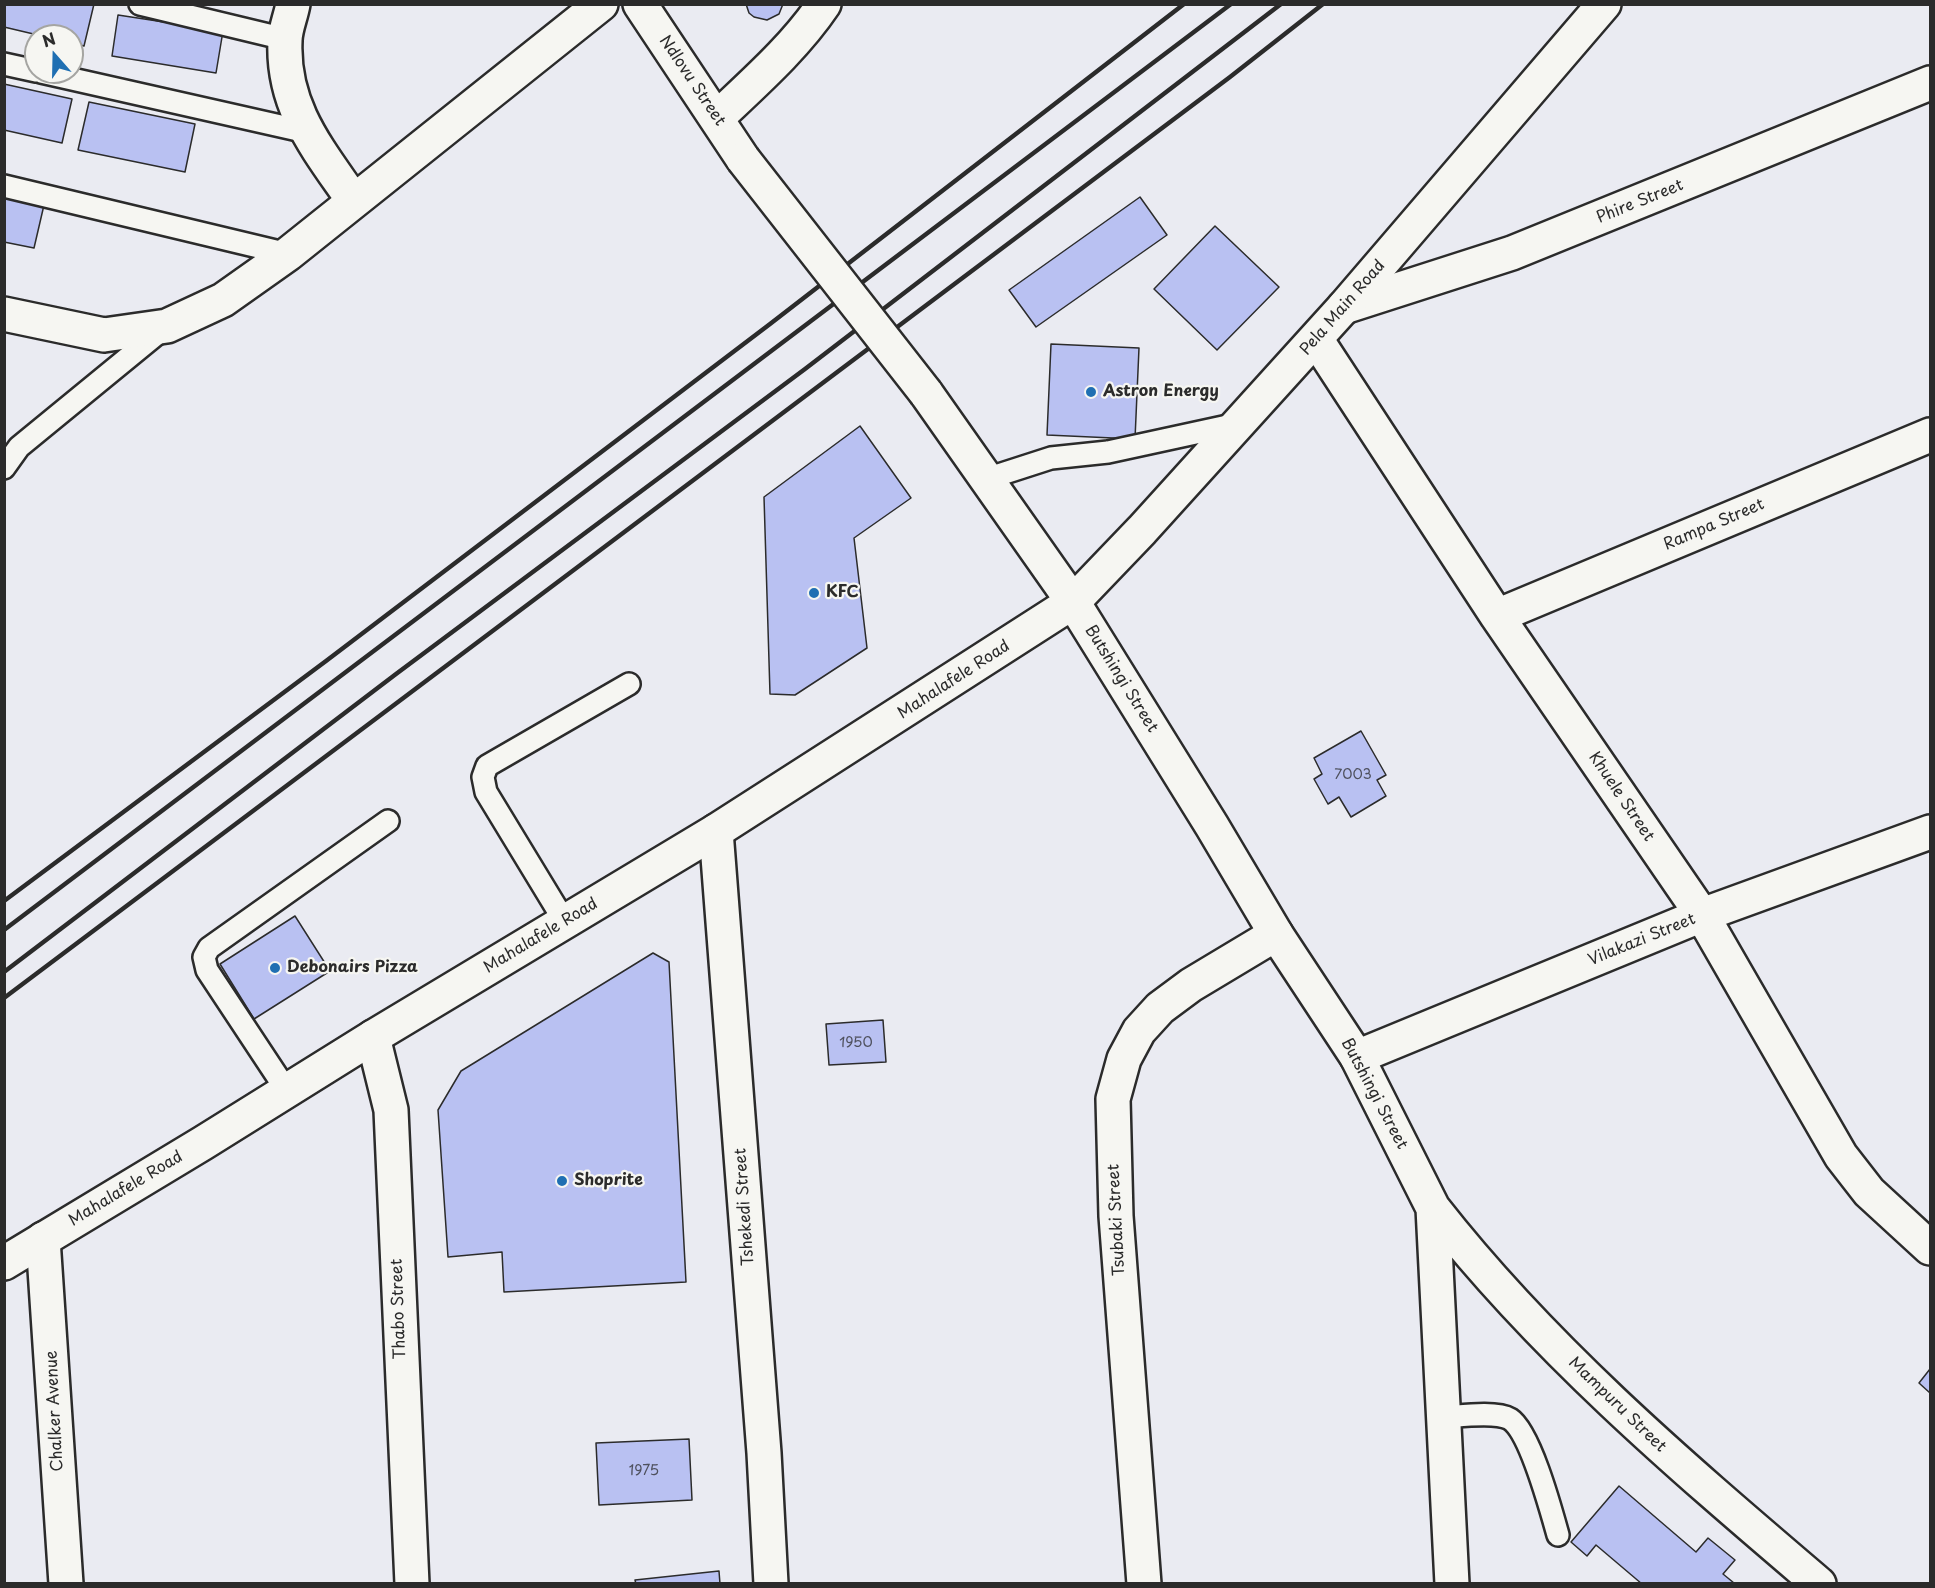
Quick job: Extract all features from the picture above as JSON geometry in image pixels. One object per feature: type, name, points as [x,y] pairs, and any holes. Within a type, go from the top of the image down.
[{"type":"street","points":[[293,4],[285,39],[288,86],[306,132],[353,200]]},
{"type":"street","points":[[4,314],[104,335],[167,326],[223,300],[288,254],[601,4]]},
{"type":"street","name":"Ndlovu Street","points":[[640,4],[743,159],[926,393]]},
{"type":"street","points":[[717,118],[774,63],[824,4]]},
{"type":"street","name":"Pela Main Road","points":[[1073,602],[1142,530],[1344,308],[1604,4]]},
{"type":"street","name":"Phire Street","points":[[1344,308],[1512,254],[1930,83]]},
{"type":"street","name":"Khuele Street","points":[[1316,339],[1497,616],[1702,915],[1841,1156],[1869,1192],[1930,1248]]},
{"type":"street","name":"Butshingi Street","points":[[926,393],[1073,602],[1276,934],[1358,1057],[1433,1208],[1452,1584]]},
{"type":"street","name":"Rampa Street","points":[[1497,616],[1930,435]]},
{"type":"street","name":"Mahalafele Road","points":[[4,1263],[373,1037],[716,831],[1073,602]]},
{"type":"street","name":"Tshekedi Street","points":[[716,831],[764,1453],[771,1584]]},
{"type":"street","name":"Vilakazi Street","points":[[1358,1057],[1702,915],[1930,832]]},
{"type":"street","name":"Tsubaki Street","points":[[1144,1584],[1116,1216],[1113,1099],[1124,1059],[1139,1031],[1160,1008],[1191,985],[1276,934]]},
{"type":"street","name":"Thabo Street","points":[[373,1037],[391,1110],[412,1584]]},
{"type":"street","name":"Mampuru Street","points":[[1433,1208],[1461,1243],[1570,1362],[1678,1463],[1819,1584]]},
{"type":"street","name":"Chalker Avenue","points":[[43,1239],[66,1584]]},
{"type":"lane","points":[[140,4],[285,39]]},
{"type":"lane","points":[[4,64],[24,68]]},
{"type":"lane","points":[[84,82],[306,132]]},
{"type":"lane","points":[[4,186],[288,254]]},
{"type":"lane","points":[[4,468],[12,445],[167,326]]},
{"type":"lane","points":[[986,479],[1051,458],[1108,452],[1239,423]]},
{"type":"lane","points":[[565,922],[486,792],[483,777],[487,766],[629,684]]},
{"type":"lane","points":[[287,1091],[207,970],[204,957],[209,948],[388,821]]},
{"type":"lane","points":[[1445,1417],[1489,1415],[1509,1419],[1521,1431],[1545,1491],[1558,1535]]},
{"type":"building","points":[[4,4],[94,4],[84,46],[84,24],[24,24],[24,32],[4,27]]},
{"type":"building","points":[[746,4],[783,4],[779,14],[767,20],[754,17],[749,13]]},
{"type":"building","points":[[118,15],[223,31],[216,73],[112,56]]},
{"type":"building","points":[[4,84],[72,99],[62,143],[4,130]]},
{"type":"building","points":[[89,102],[195,124],[185,172],[78,150]]},
{"type":"building","points":[[4,195],[44,205],[34,248],[4,242]]},
{"type":"building","points":[[1140,197],[1167,235],[1036,327],[1009,290]]},
{"type":"building","points":[[1215,226],[1279,287],[1217,350],[1154,289]]},
{"type":"building","points":[[1051,344],[1139,348],[1135,439],[1047,435]]},
{"type":"building","name":"KFC","points":[[860,426],[911,498],[854,538],[867,648],[795,695],[770,694],[764,497]]},
{"type":"building","points":[[1361,731],[1386,775],[1377,780],[1386,796],[1351,817],[1339,797],[1328,804],[1314,779],[1322,774],[1314,758]]},
{"type":"building","name":"Debonairs Pizza","points":[[295,916],[330,971],[254,1019],[220,964]]},
{"type":"building","name":"Shoprite","points":[[653,953],[669,962],[686,1282],[504,1292],[502,1252],[448,1257],[438,1110],[461,1071]]},
{"type":"building","points":[[883,1020],[886,1062],[829,1065],[826,1024]]},
{"type":"building","points":[[1930,1369],[1930,1393],[1919,1383]]},
{"type":"building","points":[[689,1439],[692,1500],[599,1505],[596,1443]]},
{"type":"building","points":[[1619,1486],[1696,1552],[1708,1538],[1735,1560],[1723,1574],[1734,1583],[1642,1584],[1596,1545],[1587,1556],[1571,1542]]},
{"type":"building","points":[[719,1571],[720,1584],[636,1584],[635,1580]]},
{"type":"railway","points":[[4,901],[326,661],[770,324],[1184,4]]},
{"type":"railway","points":[[4,930],[1231,4]]},
{"type":"railway","points":[[4,972],[396,674],[805,369],[1281,4]]},
{"type":"railway","points":[[4,998],[1230,77],[1323,4]]},
{"type":"place","name":"Astron Energy","points":[[1091,392]]},
{"type":"place","name":"KFC","points":[[814,593]]},
{"type":"place","name":"Debonairs Pizza","points":[[275,968]]},
{"type":"place","name":"Shoprite","points":[[562,1181]]}]
